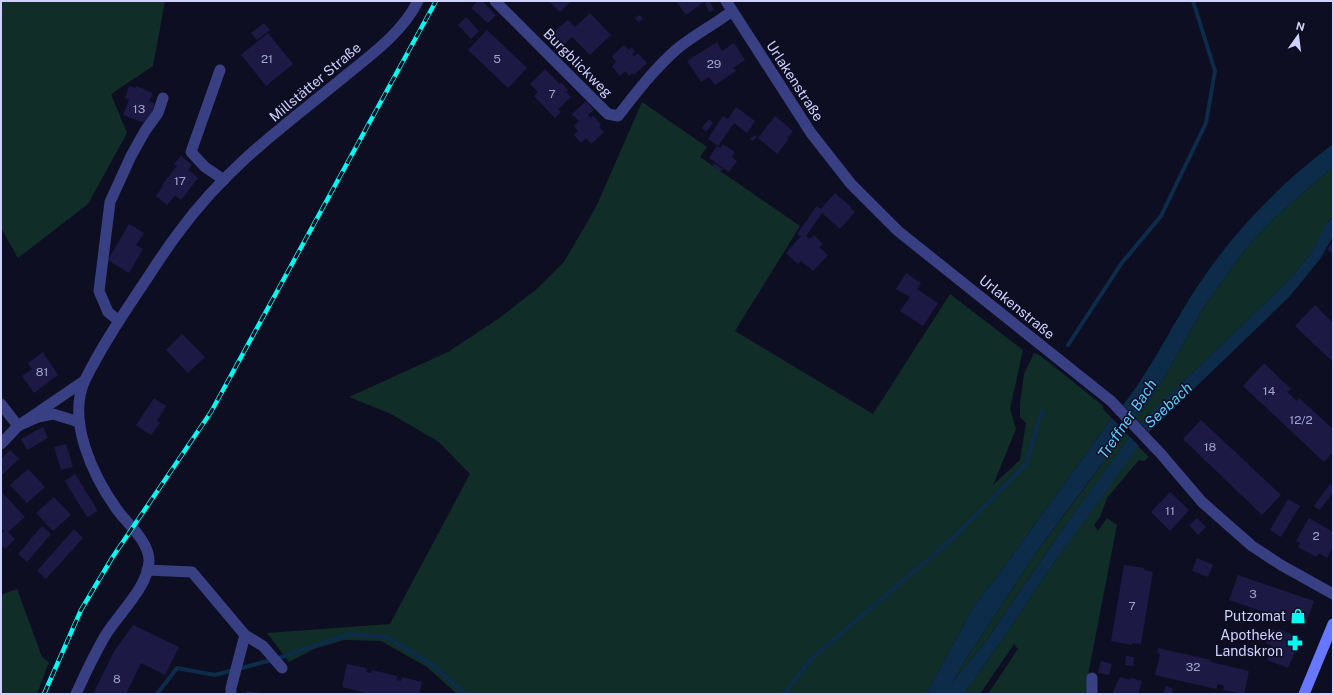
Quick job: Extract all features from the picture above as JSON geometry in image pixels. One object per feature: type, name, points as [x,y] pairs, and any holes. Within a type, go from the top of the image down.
[{"type":"main road","points":[[1304,694],[1333,624]]},
{"type":"street","name":"Millstätter Straße","points":[[76,694],[106,634],[135,595],[147,570],[149,560],[142,539],[109,498],[88,455],[79,422],[80,399],[84,381],[109,335],[178,232],[200,205],[245,159],[377,50],[400,28],[418,1]]},
{"type":"street","name":"Burgblickweg","points":[[494,1],[608,114],[618,116],[652,73],[677,49],[720,20],[729,6]]},
{"type":"street","name":"Urlakenstraße","points":[[729,6],[811,133],[851,184],[898,231],[1111,401],[1158,451],[1202,502],[1252,546],[1281,566],[1333,594]]},
{"type":"street","points":[[220,70],[191,152],[205,168],[224,180]]},
{"type":"street","points":[[119,321],[108,312],[99,291],[110,202],[131,156],[145,131],[158,113],[163,98]]},
{"type":"street","points":[[1,444],[18,426],[84,381]]},
{"type":"street","points":[[1,404],[18,426]]},
{"type":"street","points":[[18,426],[38,417],[53,414],[79,422]]},
{"type":"street","points":[[147,570],[192,572],[245,635],[263,646],[282,668]]},
{"type":"street","points":[[231,694],[231,688],[245,635]]},
{"type":"street","points":[[1092,678],[1092,694]]},
{"type":"green space","points":[[1,1],[165,1],[153,66],[111,94],[127,133],[88,204],[18,258],[1,228]]},
{"type":"green space","points":[[642,102],[707,147],[700,157],[800,226],[735,331],[873,414],[950,294],[1023,350],[1010,409],[1016,429],[993,485],[1020,460],[1026,423],[1020,417],[1020,404],[1024,374],[1034,353],[1041,356],[1103,406],[1103,409],[1112,418],[974,606],[926,694],[457,694],[427,667],[381,641],[344,640],[314,649],[289,662],[267,633],[390,624],[470,474],[439,442],[391,414],[349,397],[448,352],[498,319],[538,288],[564,262],[596,207]]},
{"type":"green space","points":[[1333,167],[1333,218],[1329,220],[1312,252],[1288,281],[1140,423],[1135,418],[1151,398],[1167,373],[1203,308],[1245,250],[1274,218]]},
{"type":"green space","points":[[1125,432],[1130,437],[1067,523],[986,641],[951,684],[1037,551]]},
{"type":"green space","points":[[1138,446],[1149,457],[1144,461],[1139,460],[1107,498],[1100,517],[1094,525],[1098,531],[1107,518],[1117,525],[1089,670],[1088,694],[988,694],[1018,649],[1014,644],[980,694],[964,694],[1046,574]]},
{"type":"green space","points":[[17,589],[42,657],[49,662],[37,694],[1,694],[1,595]]},
{"type":"water","name":"Treffner Bach","points":[[1333,144],[1333,167],[1274,218],[1245,250],[1203,308],[1167,373],[1151,398],[1037,551],[951,684],[986,641],[1067,523],[1140,423],[1288,281],[1312,252],[1324,227],[1333,218],[1333,236],[1321,258],[1289,297],[1149,432],[1046,574],[964,694],[926,694],[974,606],[1112,418],[1133,392],[1185,306],[1216,260],[1270,198],[1311,161]]},
{"type":"pier","points":[[1122,404],[1137,419],[1126,433],[1111,417]]},
{"type":"pier","points":[[1139,422],[1150,433],[1140,447],[1128,435]]},
{"type":"building","points":[[478,1],[482,1],[496,15],[488,23],[471,8]]},
{"type":"building","points":[[549,1],[571,1],[560,12]]},
{"type":"building","points":[[676,1],[705,1],[686,15]]},
{"type":"building","points":[[709,1],[714,10],[709,12],[705,3]]},
{"type":"building","points":[[590,13],[611,35],[590,55],[572,37],[562,46],[551,35],[568,20],[575,27]]},
{"type":"building","points":[[640,15],[643,19],[638,22],[635,18]]},
{"type":"building","points":[[466,17],[479,31],[471,39],[458,25]]},
{"type":"building","points":[[264,23],[270,30],[257,40],[251,33]]},
{"type":"building","points":[[487,30],[527,68],[508,88],[468,50]]},
{"type":"building","points":[[268,33],[293,64],[266,86],[241,55]]},
{"type":"building","points":[[717,42],[722,51],[734,43],[745,60],[733,68],[736,71],[715,85],[709,77],[701,82],[687,61]]},
{"type":"building","points":[[624,45],[629,50],[632,47],[635,52],[632,54],[634,57],[638,53],[647,63],[634,75],[632,73],[629,76],[625,71],[620,76],[612,66],[616,62],[612,56]]},
{"type":"building","points":[[545,69],[560,84],[561,82],[568,90],[566,92],[571,97],[558,109],[561,112],[555,118],[534,96],[538,92],[530,84]]},
{"type":"building","points":[[129,86],[136,88],[136,86],[153,93],[149,101],[155,104],[147,124],[123,115],[129,100],[125,98]]},
{"type":"building","points":[[586,101],[594,110],[588,115],[591,118],[593,116],[601,124],[599,127],[604,132],[591,144],[586,138],[581,143],[574,135],[578,131],[574,126],[579,121],[572,114]]},
{"type":"building","points":[[736,107],[755,121],[747,133],[734,123],[718,146],[708,139],[723,116],[728,119]]},
{"type":"building","points":[[775,116],[793,131],[787,138],[789,139],[777,154],[758,138]]},
{"type":"building","points":[[709,119],[713,123],[706,132],[702,128]]},
{"type":"building","points":[[755,135],[757,138],[752,141],[750,138]]},
{"type":"building","points":[[723,144],[735,152],[732,157],[737,161],[729,172],[709,158],[717,146],[720,148]]},
{"type":"building","points":[[181,156],[192,165],[188,170],[198,178],[181,200],[175,195],[167,205],[156,196],[163,186],[162,185],[177,166],[174,164]]},
{"type":"building","points":[[714,163],[723,169],[720,172],[712,166]]},
{"type":"building","points":[[835,193],[855,212],[840,229],[822,213],[806,236],[810,239],[814,235],[823,244],[819,247],[828,255],[813,271],[801,261],[798,264],[786,253],[801,236],[797,234],[817,206],[821,209]]},
{"type":"building","points":[[129,224],[144,233],[136,245],[143,249],[129,273],[108,260]]},
{"type":"building","points":[[1333,243],[1333,254],[1327,249]]},
{"type":"building","points":[[906,273],[921,283],[917,289],[938,303],[923,326],[900,311],[910,297],[896,289]]},
{"type":"building","points":[[1315,305],[1333,323],[1333,362],[1295,326]]},
{"type":"building","points":[[182,334],[205,357],[188,373],[166,350]]},
{"type":"building","points":[[43,352],[58,375],[34,393],[22,376],[32,369],[28,363]]},
{"type":"building","points":[[1264,363],[1291,389],[1287,392],[1297,401],[1299,398],[1333,429],[1333,452],[1324,462],[1243,386]]},
{"type":"building","points":[[154,398],[166,406],[157,421],[160,423],[151,435],[136,425]]},
{"type":"building","points":[[1201,420],[1281,495],[1262,515],[1183,439]]},
{"type":"building","points":[[43,427],[48,438],[27,450],[21,439]]},
{"type":"building","points":[[66,444],[73,467],[61,470],[54,447]]},
{"type":"building","points":[[10,450],[19,459],[1,476],[1,459]]},
{"type":"building","points":[[28,469],[45,487],[27,503],[10,485]]},
{"type":"building","points":[[75,474],[98,511],[87,517],[65,481]]},
{"type":"building","points":[[1330,484],[1333,486],[1333,492],[1320,510],[1314,506]]},
{"type":"building","points":[[1,491],[25,517],[8,532],[15,539],[5,549],[1,545],[1,534],[4,531],[1,528]]},
{"type":"building","points":[[1170,492],[1189,510],[1170,531],[1151,512]]},
{"type":"building","points":[[54,497],[71,515],[53,531],[36,513]]},
{"type":"building","points":[[1288,499],[1300,506],[1281,537],[1270,530]]},
{"type":"building","points":[[1197,518],[1206,527],[1198,535],[1189,525]]},
{"type":"building","points":[[1309,518],[1333,532],[1333,546],[1327,558],[1319,553],[1316,557],[1298,547],[1300,543],[1296,541]]},
{"type":"building","points":[[42,526],[51,534],[27,562],[18,554]]},
{"type":"building","points":[[74,529],[83,538],[46,579],[37,571]]},
{"type":"building","points":[[1197,558],[1213,565],[1208,577],[1192,571]]},
{"type":"building","points":[[1124,565],[1144,568],[1144,570],[1153,572],[1141,644],[1132,643],[1132,645],[1111,641]]},
{"type":"building","points":[[1238,575],[1314,601],[1305,626],[1229,600]]},
{"type":"building","points":[[133,625],[179,647],[165,675],[141,663],[126,694],[93,694],[115,650]]},
{"type":"building","points":[[1272,629],[1278,631],[1279,629],[1301,638],[1288,668],[1267,660],[1272,646],[1266,643]]},
{"type":"building","points":[[1158,648],[1211,660],[1211,662],[1249,671],[1244,694],[1223,690],[1224,686],[1218,684],[1216,689],[1155,675],[1160,654],[1157,653]]},
{"type":"building","points":[[1126,656],[1134,657],[1133,666],[1125,665]]},
{"type":"building","points":[[1101,661],[1112,664],[1109,675],[1098,673]]},
{"type":"building","points":[[347,664],[367,668],[366,672],[371,673],[372,670],[397,676],[396,680],[401,681],[402,677],[422,682],[419,694],[369,694],[342,687]]},
{"type":"building","points":[[1120,677],[1142,681],[1138,694],[1112,694]]},
{"type":"building","points":[[1166,686],[1173,689],[1172,694],[1163,694]]},
{"type":"building","points":[[247,691],[260,693],[260,694],[246,694]]},
{"type":"waterway","points":[[1068,345],[1121,264],[1161,216],[1206,123],[1215,71],[1193,1]]},
{"type":"waterway","points":[[784,694],[810,660],[954,537],[1026,464],[1042,411]]},
{"type":"waterway","points":[[157,694],[177,668],[215,675],[279,658],[349,634],[387,637],[432,665],[466,694]]},
{"type":"railway","points":[[44,694],[81,610],[112,558],[211,412],[436,1]]},
{"type":"place","name":"Putzomat","points":[[1298,616]]},
{"type":"place","name":"Apotheke Landskron","points":[[1295,643]]},
{"type":"water label","name":"Seebach","points":[[1168,405]]}]
